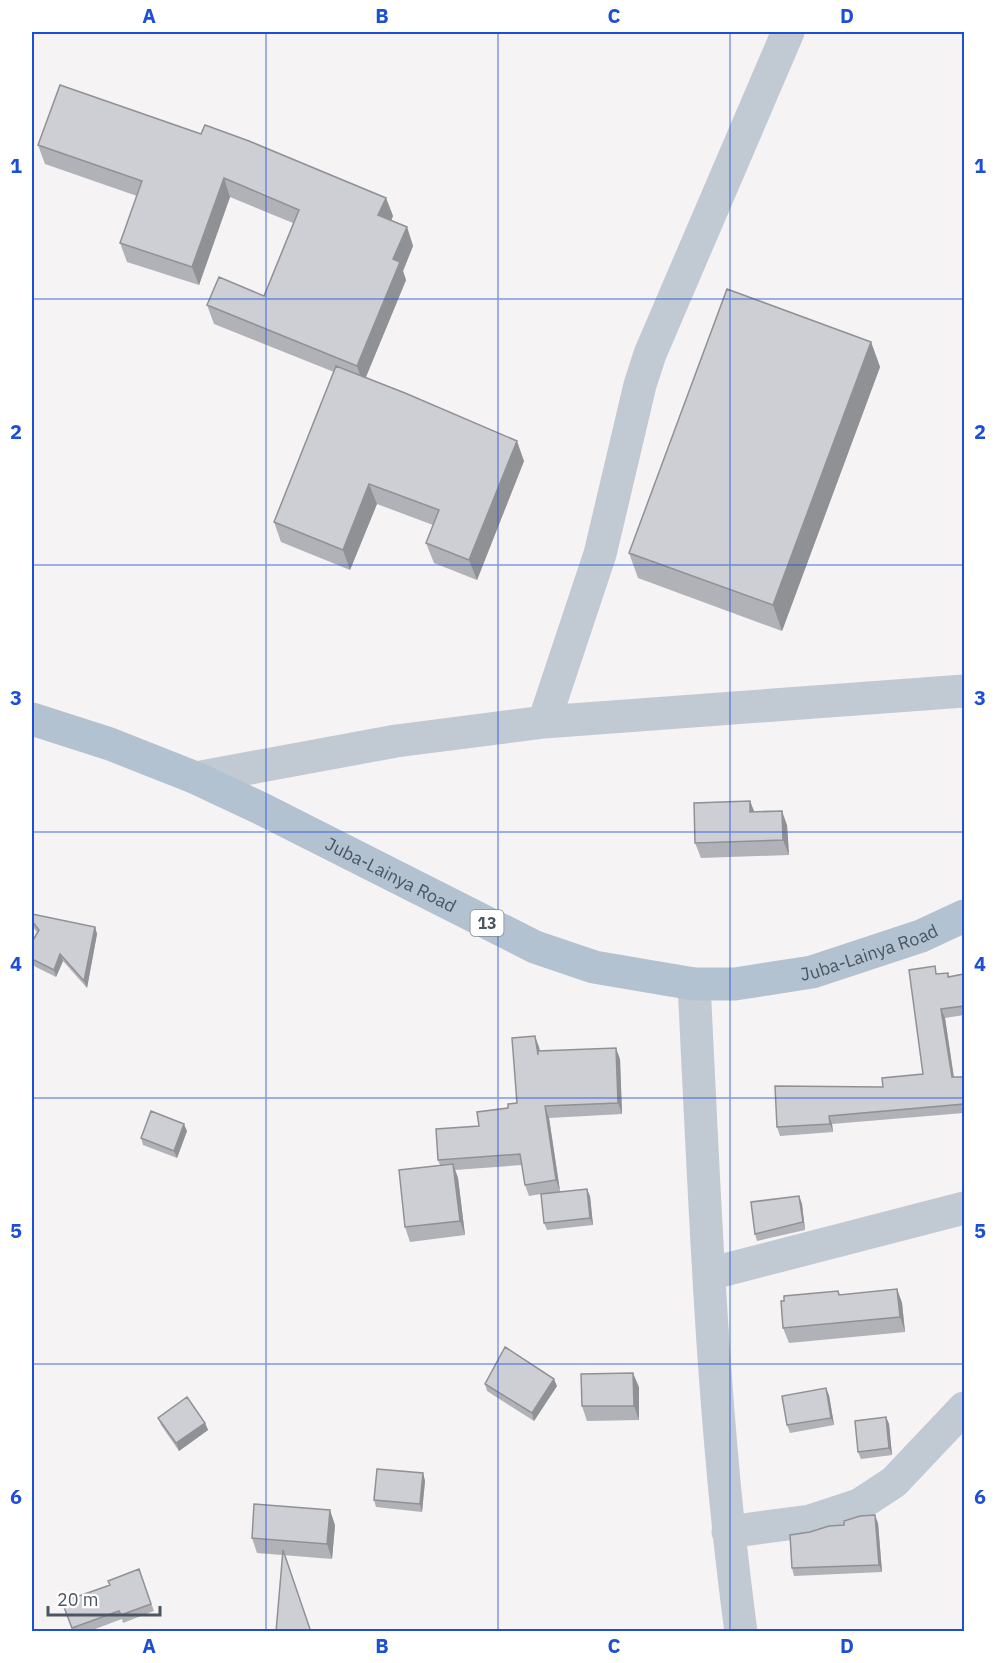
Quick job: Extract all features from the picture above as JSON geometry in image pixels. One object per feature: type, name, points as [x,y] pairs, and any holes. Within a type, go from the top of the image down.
[{"type":"main road","name":"Juba-Lainya Road","points":[[32,719],[110,744],[196,778],[535,947],[594,968],[694,984],[735,984],[812,972],[921,936],[964,916]]},
{"type":"street","points":[[544,722],[600,554],[640,385],[650,354],[788,32]]},
{"type":"street","points":[[196,778],[396,741],[544,722],[964,691]]},
{"type":"street","points":[[694,984],[709,1274],[728,1532],[741,1632]]},
{"type":"street","points":[[709,1274],[964,1208]]},
{"type":"street","points":[[728,1532],[810,1521],[859,1504],[894,1482],[964,1408]]},
{"type":"building","points":[[60,85],[201,134],[205,125],[386,198],[378,215],[407,227],[393,259],[400,262],[357,366],[207,305],[219,277],[264,296],[299,210],[224,178],[192,267],[120,243],[142,181],[38,145]]},
{"type":"building","points":[[727,289],[871,342],[773,605],[629,553]]},
{"type":"building","points":[[336,366],[517,441],[469,560],[426,543],[439,510],[369,484],[343,550],[274,522]]},
{"type":"building","points":[[750,801],[750,812],[782,811],[783,840],[695,843],[694,803]]},
{"type":"building","points":[[32,914],[95,927],[84,981],[60,954],[54,970],[32,959],[32,942],[39,930],[32,921]]},
{"type":"building","points":[[935,966],[936,974],[948,973],[948,977],[964,974],[964,1006],[941,1009],[952,1077],[964,1077],[964,1104],[829,1116],[830,1124],[777,1127],[775,1086],[883,1087],[882,1078],[923,1074],[909,970]]},
{"type":"building","points":[[535,1036],[538,1055],[538,1051],[616,1048],[618,1103],[545,1106],[556,1180],[525,1185],[520,1154],[438,1160],[436,1129],[479,1126],[477,1112],[508,1108],[508,1104],[517,1103],[512,1038]]},
{"type":"building","points":[[151,1111],[184,1124],[174,1151],[141,1138]]},
{"type":"building","points":[[453,1164],[460,1221],[405,1227],[399,1170]]},
{"type":"building","points":[[587,1189],[590,1218],[544,1223],[541,1194]]},
{"type":"building","points":[[799,1196],[803,1222],[755,1234],[751,1202]]},
{"type":"building","points":[[897,1289],[900,1317],[783,1328],[781,1301],[784,1301],[784,1296],[838,1291],[839,1295]]},
{"type":"building","points":[[505,1347],[554,1379],[532,1413],[485,1384]]},
{"type":"building","points":[[633,1373],[634,1406],[582,1406],[581,1374]]},
{"type":"building","points":[[826,1388],[831,1418],[787,1425],[782,1396]]},
{"type":"building","points":[[187,1397],[205,1423],[176,1443],[158,1418]]},
{"type":"building","points":[[886,1417],[889,1448],[858,1452],[855,1421]]},
{"type":"building","points":[[377,1469],[423,1473],[420,1504],[374,1500]]},
{"type":"building","points":[[254,1504],[330,1510],[327,1544],[252,1538]]},
{"type":"building","points":[[875,1515],[879,1565],[792,1568],[790,1535],[844,1525],[844,1521],[860,1516]]},
{"type":"building","points":[[283,1550],[311,1632],[276,1632]]},
{"type":"building","points":[[139,1569],[151,1604],[121,1615],[119,1611],[72,1628],[62,1602],[110,1585],[108,1581]]}]
